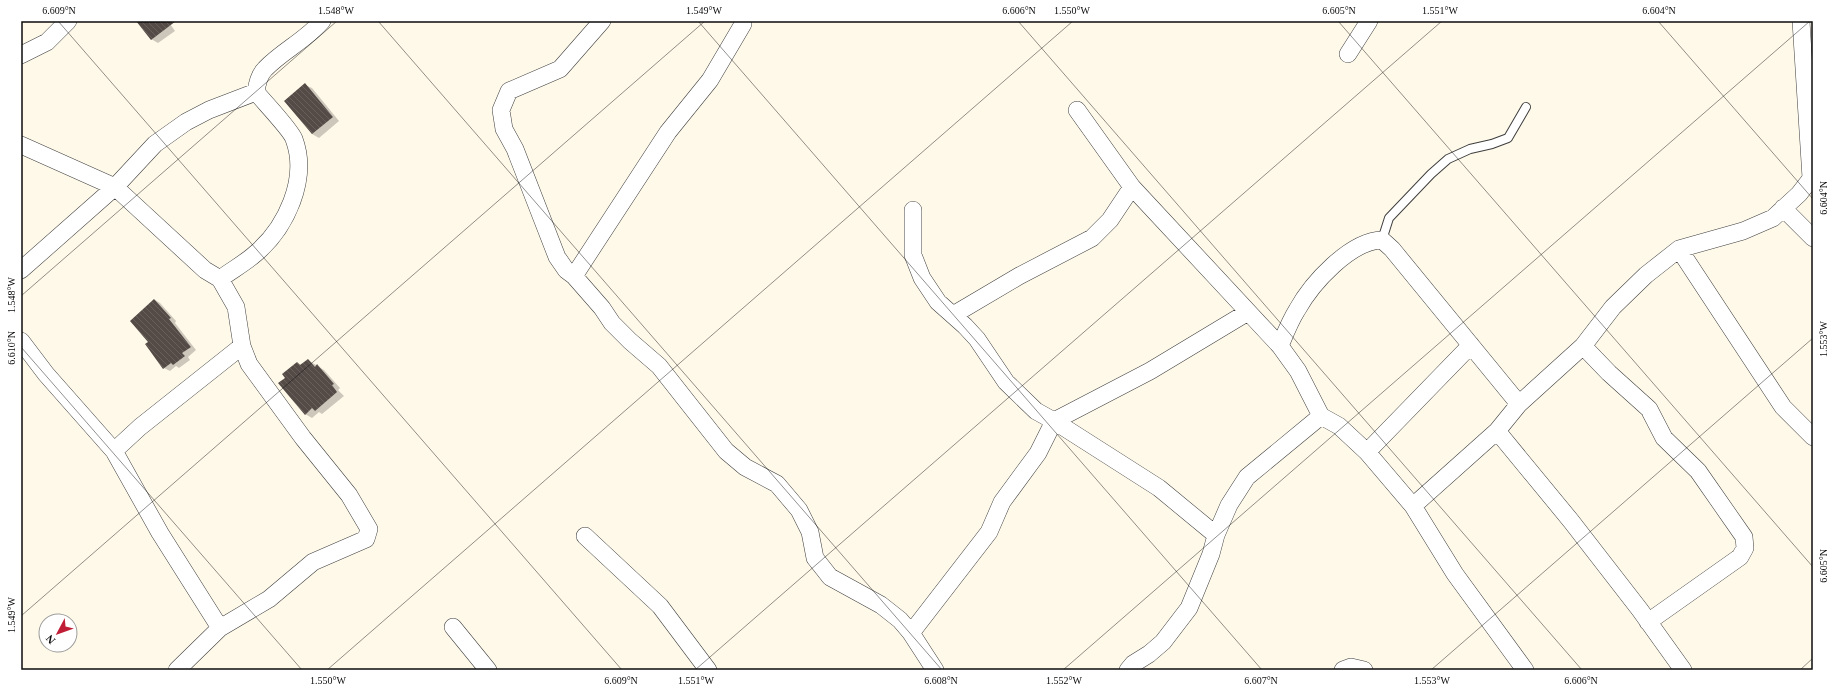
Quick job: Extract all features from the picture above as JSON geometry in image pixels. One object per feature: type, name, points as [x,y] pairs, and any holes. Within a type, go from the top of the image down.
[{"type":"street","points":[[21,55],[47,42],[68,21]]},
{"type":"street","points":[[220,279],[256,254],[280,227],[296,191],[299,162],[294,138],[256,92],[258,80],[264,70],[315,30],[322,21]]},
{"type":"street","points":[[602,21],[560,69],[509,91],[501,110],[504,129],[515,149],[557,257],[566,270],[574,276],[602,308],[612,323],[659,366],[726,451],[745,467],[777,484],[799,510],[810,532],[815,558],[830,577],[881,605],[900,620],[911,633],[935,670]]},
{"type":"street","points":[[1348,54],[1369,21]]},
{"type":"street","points":[[1413,506],[1497,431],[1519,404],[1583,346],[1613,307],[1646,275],[1679,249],[1743,231],[1773,218],[1799,194],[1812,177],[1801,21]]},
{"type":"street","points":[[574,276],[668,132],[710,80],[743,24]]},
{"type":"street","points":[[21,270],[115,187],[155,144],[186,122],[209,110],[256,92]]},
{"type":"street","points":[[1077,110],[1132,187],[1280,346],[1298,371],[1321,416],[1339,426],[1367,452],[1413,506],[1455,574],[1525,670]]},
{"type":"street","points":[[21,144],[115,187],[205,270],[220,279],[236,307],[242,346],[249,364],[303,438],[349,494],[369,529],[366,539],[313,562],[269,599],[220,628],[177,670]]},
{"type":"street","points":[[953,315],[1019,276],[1092,238],[1110,220],[1132,187]]},
{"type":"street","points":[[1783,208],[1813,238]]},
{"type":"street","points":[[913,210],[913,254],[922,278],[938,302],[977,339],[1006,382],[1036,411],[1159,488],[1216,535]]},
{"type":"street","points":[[1280,346],[1297,310],[1317,282],[1345,255],[1372,241],[1382,240],[1392,249],[1519,404]]},
{"type":"street","points":[[1679,249],[1783,407],[1813,437]]},
{"type":"street","points":[[911,633],[989,532],[1002,502],[1026,471],[1054,421],[1150,371],[1248,312]]},
{"type":"street","points":[[21,341],[46,374],[114,451],[160,533],[220,628]]},
{"type":"street","points":[[1367,452],[1471,345]]},
{"type":"street","points":[[114,451],[140,426],[242,346]]},
{"type":"street","points":[[1583,346],[1609,373],[1649,409],[1664,438],[1698,471],[1744,537],[1745,548],[1740,557],[1648,622]]},
{"type":"street","points":[[1128,670],[1163,642],[1189,608],[1206,567],[1216,535],[1229,505],[1247,477],[1321,416]]},
{"type":"street","points":[[1497,431],[1571,521],[1683,670]]},
{"type":"street","points":[[585,536],[660,606],[708,670]]},
{"type":"street","points":[[453,628],[488,670]]},
{"type":"street","points":[[1343,670],[1350,667],[1364,670]]},
{"type":"lane","points":[[1382,240],[1389,218],[1430,174],[1448,159],[1470,149],[1492,144],[1508,138],[1526,107]]},
{"type":"building","points":[[136,21],[176,21],[151,40]]},
{"type":"building","points":[[305,83],[333,117],[312,134],[284,101]]},
{"type":"building","points":[[154,299],[171,318],[169,319],[191,347],[182,353],[185,356],[173,365],[171,363],[163,369],[145,344],[148,342],[130,321]]},
{"type":"building","points":[[308,359],[315,367],[317,364],[334,384],[332,385],[337,392],[315,411],[312,408],[305,415],[278,383],[285,378],[282,374],[297,362],[300,365]]}]
